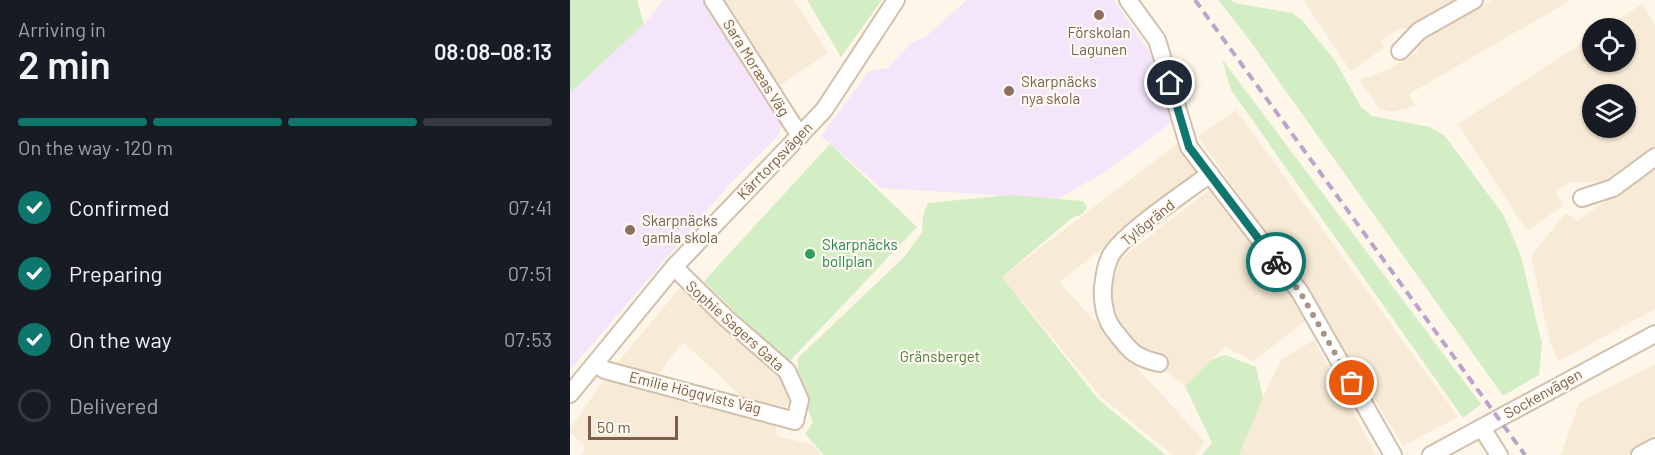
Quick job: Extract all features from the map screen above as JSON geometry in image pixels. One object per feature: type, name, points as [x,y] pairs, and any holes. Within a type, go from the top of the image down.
[{"type":"street","name":"Sara Moræas Väg","points":[[713,0],[800,136]]},
{"type":"street","name":"Kärrtorpsvägen","points":[[570,394],[674,267],[800,136],[843,83],[896,0]]},
{"type":"street","points":[[1128,0],[1157,40],[1189,147],[1300,292],[1393,455]]},
{"type":"street","points":[[1400,51],[1419,31],[1474,0]]},
{"type":"street","points":[[1581,198],[1613,188],[1655,158]]},
{"type":"street","name":"Tylögränd","points":[[1159,363],[1135,356],[1110,325],[1104,312],[1102,290],[1108,263],[1112,254],[1131,234],[1210,174]]},
{"type":"street","name":"Sophie Sagers Gata","points":[[674,267],[726,318],[787,371],[800,400],[795,421]]},
{"type":"street","name":"Sockenvägen","points":[[1431,455],[1655,334]]},
{"type":"street","name":"Emilie Högqvists Väg","points":[[595,364],[605,370],[795,421]]},
{"type":"street","points":[[1482,428],[1499,455]]},
{"type":"street","points":[[1640,455],[1655,447]]},
{"type":"shaded area","name":"Skarpnäcks gamla skola","points":[[664,0],[704,0],[782,125],[778,136],[729,185],[570,370],[570,93],[644,24]]},
{"type":"shaded area","points":[[721,0],[794,0],[828,53],[776,88]]},
{"type":"shaded area","name":"Skarpnäcks nya skola","points":[[967,0],[1114,0],[1149,51],[1174,121],[1103,173],[1058,199],[881,188],[821,136],[869,71],[888,68],[911,43],[925,37]]},
{"type":"shaded area","points":[[1303,0],[1463,0],[1408,30],[1401,28],[1381,40],[1384,48],[1351,71]]},
{"type":"shaded area","points":[[1492,0],[1571,0],[1409,94],[1416,106],[1392,112],[1379,109],[1360,80],[1391,68],[1417,52],[1420,40]]},
{"type":"shaded area","points":[[1642,4],[1655,26],[1655,149],[1607,182],[1571,182],[1556,191],[1563,206],[1527,231],[1458,124],[1582,43],[1582,72],[1636,72],[1636,18],[1620,18]]},
{"type":"shaded area","points":[[1236,110],[1458,417],[1403,446],[1320,309],[1198,137]]},
{"type":"shaded area","points":[[1177,144],[1201,172],[1059,282],[1205,442],[1195,455],[1173,455],[1101,397],[1002,277]]},
{"type":"shaded area","points":[[1655,166],[1655,309],[1559,361],[1550,343],[1531,256],[1566,213],[1577,221]]},
{"type":"shaded area","points":[[1211,189],[1308,319],[1253,361],[1225,347],[1185,386],[1130,345],[1107,302],[1120,259]]},
{"type":"shaded area","points":[[688,278],[805,383],[781,412],[751,405],[683,342],[655,379],[613,368]]},
{"type":"shaded area","points":[[1314,340],[1376,455],[1239,455],[1281,360]]},
{"type":"shaded area","points":[[1655,364],[1655,438],[1627,455],[1561,455],[1579,403]]},
{"type":"shaded area","points":[[605,379],[775,423],[777,436],[813,445],[821,455],[582,455],[585,445],[570,433],[570,428]]},
{"type":"green space","points":[[570,0],[637,0],[644,24],[570,93]]},
{"type":"green space","points":[[807,0],[882,0],[841,57]]},
{"type":"green space","points":[[1218,0],[1231,0],[1235,3],[1292,13],[1302,20],[1336,62],[1361,107],[1372,116],[1430,127],[1445,136],[1504,216],[1521,256],[1542,344],[1539,375],[1503,396],[1246,35]]},
{"type":"green space","points":[[1222,59],[1481,404],[1463,418],[1231,90]]},
{"type":"green space","name":"Skarpnäcks bollplan","points":[[830,144],[917,227],[787,364],[704,281]]},
{"type":"green space","name":"Gränsberget","points":[[1009,195],[1083,201],[1087,207],[1083,214],[1072,218],[1002,277],[1098,399],[1166,455],[824,455],[805,434],[813,422],[797,382],[798,358],[904,257],[922,232],[923,215],[928,203]]},
{"type":"green space","points":[[1225,355],[1256,367],[1263,397],[1239,455],[1202,455],[1212,443],[1185,386],[1211,360]]},
{"type":"railway","points":[[1195,0],[1525,455]]},
{"type":"way so far","points":[[1276,262],[1300,292],[1352,383]]},
{"type":"place","name":"Förskolan Lagunen","points":[[1099,15]]},
{"type":"place","name":"Skarpnäcks nya skola","points":[[1009,91]]},
{"type":"place","name":"Skarpnäcks gamla skola","points":[[630,230]]},
{"type":"place","name":"Skarpnäcks bollplan","points":[[810,254]]},
{"type":"route","points":[[1170,83],[1189,147],[1276,262]]}]
